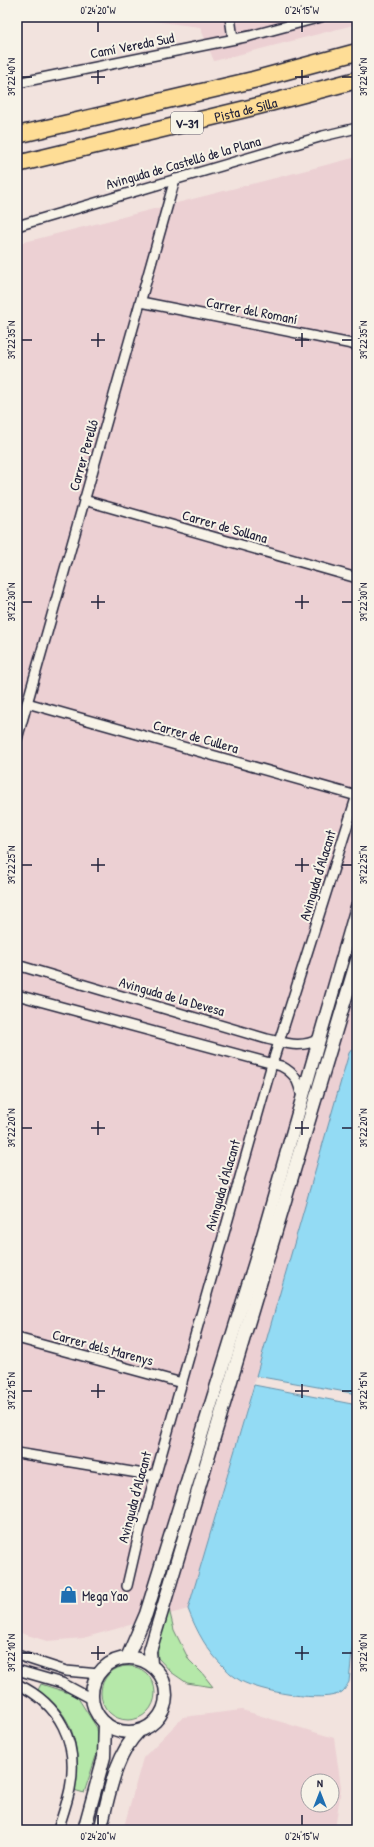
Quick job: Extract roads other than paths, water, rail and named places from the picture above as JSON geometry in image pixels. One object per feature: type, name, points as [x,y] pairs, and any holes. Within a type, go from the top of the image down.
[{"type":"highway","name":"Pista de Silla","points":[[17,135],[253,80],[357,52]]},
{"type":"highway","name":"Pista de Silla","points":[[17,164],[258,106],[357,80]]},
{"type":"main road","points":[[127,1658],[146,1614],[260,1246],[357,907]]},
{"type":"main road","points":[[151,1664],[150,1651],[357,960]]},
{"type":"main road","points":[[127,1658],[140,1659],[151,1664],[162,1676],[166,1687],[167,1698],[164,1709],[158,1719],[150,1726],[139,1731],[127,1732],[116,1729],[105,1723],[94,1708],[92,1699],[94,1681],[99,1674],[111,1662],[127,1658]]},
{"type":"main road","points":[[84,1830],[104,1757],[105,1723]]},
{"type":"main road","points":[[100,1830],[121,1757],[128,1742],[139,1731]]},
{"type":"street","points":[[230,17],[233,39]]},
{"type":"street","name":"Camí Vereda Sud","points":[[17,83],[233,39],[321,17]]},
{"type":"street","name":"Avinguda de Castelló de la Plana","points":[[17,226],[323,136],[357,128]]},
{"type":"street","name":"Carrer Perelló","points":[[17,738],[175,179]]},
{"type":"street","name":"Carrer del Romaní","points":[[141,302],[357,345]]},
{"type":"street","name":"Carrer de Sollana","points":[[84,500],[357,578]]},
{"type":"street","name":"Carrer de Cullera","points":[[27,703],[357,796]]},
{"type":"street","name":"Avinguda d'Alacant","points":[[127,1586],[156,1476],[272,1064],[357,796]]},
{"type":"street","name":"Avinguda de la Devesa","points":[[17,965],[280,1042],[308,1045],[319,1039]]},
{"type":"street","points":[[17,995],[272,1064],[292,1072],[302,1097]]},
{"type":"street","name":"Carrer dels Marenys","points":[[17,1338],[182,1383]]},
{"type":"street","points":[[17,1453],[156,1476]]},
{"type":"street","points":[[17,1655],[66,1671],[99,1674]]},
{"type":"street","points":[[17,1670],[62,1683],[92,1699]]},
{"type":"street","points":[[17,1684],[48,1704],[61,1720],[70,1740],[72,1764],[70,1789],[58,1830]]},
{"type":"water","points":[[357,1042],[357,1394],[256,1376],[349,1053]]},
{"type":"water","points":[[254,1385],[357,1405],[357,1604],[349,1682],[342,1692],[334,1695],[322,1697],[292,1695],[262,1689],[241,1681],[228,1672],[213,1655],[195,1626],[188,1609]]},
{"type":"place","name":"Mega Yao","points":[[69,1595]]}]
